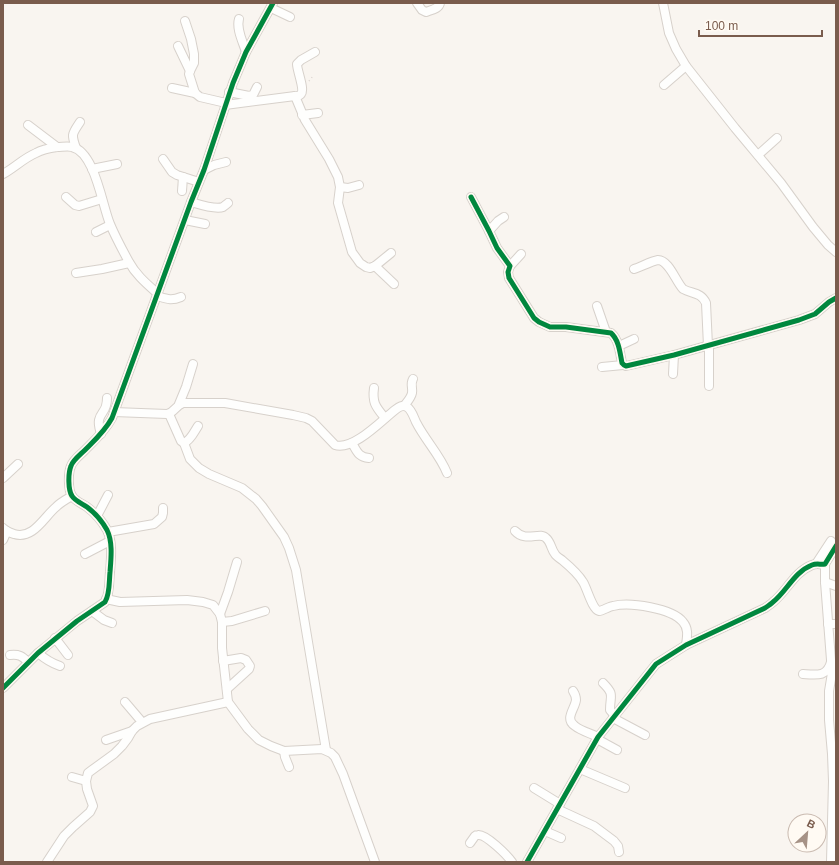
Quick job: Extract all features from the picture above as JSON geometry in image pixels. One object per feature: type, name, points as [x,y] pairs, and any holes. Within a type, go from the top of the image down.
[{"type":"street","points":[[418,3],[422,10],[426,12],[438,8],[440,3]]},
{"type":"street","points":[[663,3],[669,33],[686,66],[735,128],[788,191],[812,227],[836,252]]},
{"type":"street","points":[[3,688],[28,662],[55,638],[105,602],[108,594],[110,563],[110,541],[108,532],[97,516],[72,496],[69,480],[71,464],[101,434],[108,425],[114,412],[204,170],[232,83],[246,52],[272,6],[290,17]]},
{"type":"street","points":[[239,19],[238,27],[246,52]]},
{"type":"street","points":[[184,21],[191,39],[194,54],[194,63],[189,74],[195,93]]},
{"type":"street","points":[[178,46],[190,71]]},
{"type":"street","points":[[172,88],[195,93],[200,97],[225,104],[300,95],[302,88],[297,64],[315,52]]},
{"type":"street","points":[[664,84],[686,66]]},
{"type":"street","points":[[229,92],[249,96],[253,95],[257,87]]},
{"type":"street","points":[[295,96],[302,115],[329,159],[338,177],[340,187],[338,203],[352,252],[360,263],[370,268],[376,266],[391,253]]},
{"type":"street","points":[[302,115],[318,113]]},
{"type":"street","points":[[76,148],[72,137],[80,122]]},
{"type":"street","points":[[28,125],[57,147]]},
{"type":"street","points":[[758,155],[777,138]]},
{"type":"street","points":[[3,174],[36,153],[47,149],[71,146],[81,151],[99,183],[110,225],[129,263],[157,295],[171,300],[181,297]]},
{"type":"street","points":[[163,159],[172,172],[199,182]]},
{"type":"street","points":[[204,170],[214,165],[226,162]]},
{"type":"street","points":[[92,169],[117,164]]},
{"type":"street","points":[[182,191],[183,177]]},
{"type":"street","points":[[340,187],[348,188],[359,185]]},
{"type":"street","points":[[66,197],[75,205],[80,206],[102,199]]},
{"type":"street","points":[[471,197],[497,248],[510,266]]},
{"type":"street","points":[[191,202],[206,207],[223,207],[228,203]]},
{"type":"street","points":[[489,231],[504,217]]},
{"type":"street","points":[[185,220],[204,224]]},
{"type":"street","points":[[96,232],[110,225]]},
{"type":"street","points":[[521,254],[510,266],[508,272],[509,278],[534,318],[550,327],[566,327],[606,332],[613,335],[619,346],[623,364]]},
{"type":"street","points":[[634,269],[656,260],[662,261],[667,264],[683,289],[687,292],[699,294],[703,298],[706,303],[709,386]]},
{"type":"street","points":[[76,273],[129,263]]},
{"type":"street","points":[[376,266],[394,284]]},
{"type":"street","points":[[602,367],[623,364],[626,366],[708,346],[809,316],[836,298]]},
{"type":"street","points":[[597,306],[606,332]]},
{"type":"street","points":[[619,346],[634,339]]},
{"type":"street","points":[[673,374],[674,355]]},
{"type":"street","points":[[114,412],[169,414],[179,404],[193,364]]},
{"type":"street","points":[[179,404],[200,402],[225,403],[306,418],[312,421],[335,444],[338,446],[343,446],[352,443],[369,432],[400,406],[404,406],[412,394],[411,383],[413,379]]},
{"type":"street","points":[[374,388],[374,402],[385,418]]},
{"type":"street","points":[[101,434],[99,420],[106,408],[107,398]]},
{"type":"street","points":[[404,406],[410,410],[447,473]]},
{"type":"street","points":[[169,414],[181,441],[184,443],[190,459],[208,474],[235,484],[256,499],[280,531],[289,548],[296,570],[326,750]]},
{"type":"street","points":[[184,443],[187,442],[198,426]]},
{"type":"street","points":[[352,443],[359,454],[368,458]]},
{"type":"street","points":[[3,478],[18,464]]},
{"type":"street","points":[[97,516],[108,495]]},
{"type":"street","points":[[3,540],[5,530],[16,535],[29,534],[35,530],[58,505],[72,496]]},
{"type":"street","points":[[108,532],[154,524],[162,517],[163,508]]},
{"type":"street","points":[[515,531],[518,534],[528,537],[546,537],[554,554],[583,581],[595,607],[598,610],[601,611],[613,606],[630,605],[651,607],[669,613],[679,617],[684,623],[687,629],[686,645]]},
{"type":"street","points":[[85,554],[110,541]]},
{"type":"street","points":[[527,862],[597,738],[656,664],[686,645],[765,608],[774,602],[793,578],[810,566],[820,564],[834,543]]},
{"type":"street","points":[[237,562],[221,618],[223,662],[228,702],[248,729],[259,740],[284,751],[322,749],[326,750],[335,757],[343,774],[375,862]]},
{"type":"street","points":[[820,564],[825,582],[832,624],[832,661],[834,674],[829,691],[829,720],[833,781],[831,862]]},
{"type":"street","points":[[825,582],[836,586]]},
{"type":"street","points":[[106,599],[120,602],[187,600],[203,602],[213,605],[221,618],[232,621],[265,611]]},
{"type":"street","points":[[92,611],[104,620],[112,622]]},
{"type":"street","points":[[55,638],[68,655]]},
{"type":"street","points":[[38,653],[46,660],[60,666]]},
{"type":"street","points":[[10,655],[17,654],[28,662]]},
{"type":"street","points":[[223,662],[240,658],[246,660],[250,666],[249,669],[227,689]]},
{"type":"street","points":[[804,674],[820,675],[827,671],[832,661]]},
{"type":"street","points":[[603,683],[610,691],[610,710],[614,717],[645,735]]},
{"type":"street","points":[[573,691],[576,700],[570,716],[570,721],[576,727],[617,750]]},
{"type":"street","points":[[125,702],[142,722]]},
{"type":"street","points":[[47,862],[64,836],[92,809],[93,806],[87,789],[87,776],[92,770],[114,754],[122,746],[132,731],[142,722],[164,715],[228,702]]},
{"type":"street","points":[[106,740],[132,731]]},
{"type":"street","points":[[284,751],[289,767]]},
{"type":"street","points":[[580,769],[625,788]]},
{"type":"street","points":[[72,777],[86,781]]},
{"type":"street","points":[[534,788],[559,806],[594,826],[614,841],[620,852]]},
{"type":"street","points":[[545,831],[561,838]]},
{"type":"street","points":[[470,843],[478,834],[484,836],[503,851],[512,862]]},
{"type":"cycle path","points":[[3,688],[38,653],[107,599],[111,556],[109,535],[101,520],[72,496],[69,486],[70,469],[75,460],[100,435],[112,418],[204,170],[233,83],[246,52],[273,3]]},
{"type":"cycle path","points":[[471,197],[497,248],[510,266],[508,272],[509,278],[534,318],[550,327],[566,327],[611,333],[614,336],[620,351],[622,363],[626,366],[674,355],[799,320],[815,314],[836,298]]},
{"type":"cycle path","points":[[527,862],[598,737],[656,664],[686,645],[765,608],[778,598],[800,572],[814,564],[825,564],[836,546]]}]
